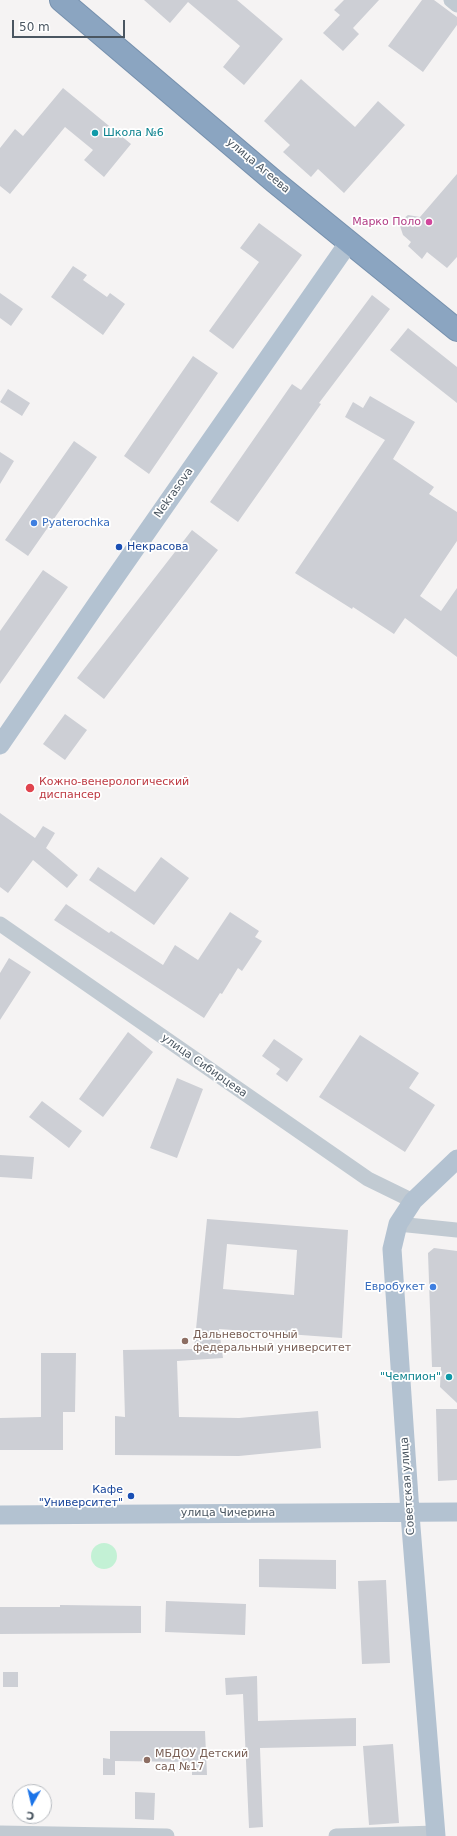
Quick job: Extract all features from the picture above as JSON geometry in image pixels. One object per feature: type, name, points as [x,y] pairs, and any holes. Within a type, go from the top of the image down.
[{"type":"highway","name":"улица Агеева","points":[[61,0],[276,182],[457,330]]},
{"type":"main road","name":"Nekrasova","points":[[0,745],[102,595],[349,242]]},
{"type":"main road","name":"Советская улица","points":[[436,1835],[410,1513],[392,1249],[398,1224],[413,1201],[457,1159]]},
{"type":"main road","name":"улица Чичерина","points":[[0,1515],[92,1513],[457,1512]]},
{"type":"street","points":[[452,0],[457,5]]},
{"type":"street","name":"улица Сибирцева","points":[[0,924],[368,1179],[413,1201]]},
{"type":"street","points":[[398,1224],[457,1230]]},
{"type":"street","points":[[0,1832],[167,1836]]},
{"type":"street","points":[[336,1836],[436,1835]]},
{"type":"green space","points":[[104,1543],[113,1547],[117,1556],[113,1565],[104,1569],[95,1565],[91,1556],[95,1547]]},
{"type":"building","points":[[144,0],[237,0],[283,39],[244,85],[223,67],[240,46],[188,2],[170,23]]},
{"type":"building","points":[[344,0],[379,0],[353,28],[359,34],[343,51],[323,33],[340,15],[334,10]]},
{"type":"building","points":[[422,0],[434,0],[457,17],[457,25],[423,72],[388,46]]},
{"type":"building","points":[[301,79],[355,127],[378,101],[405,125],[344,193],[318,169],[311,177],[283,152],[290,145],[264,121]]},
{"type":"building","name":"Школа №6","points":[[63,88],[131,144],[104,177],[84,160],[93,150],[65,127],[10,194],[0,186],[0,148],[15,129],[23,136]]},
{"type":"building","name":"Марко Поло","points":[[457,174],[457,257],[447,268],[427,252],[422,259],[408,246],[411,242],[403,235],[400,226],[403,219],[408,215],[420,217]]},
{"type":"building","points":[[259,223],[302,255],[233,349],[209,331],[259,262],[240,248]]},
{"type":"building","points":[[73,266],[87,275],[83,280],[107,297],[110,293],[125,304],[103,335],[51,297]]},
{"type":"building","points":[[0,293],[23,309],[11,326],[0,318]]},
{"type":"building","points":[[372,295],[390,309],[319,403],[321,404],[238,522],[210,502],[292,384],[301,390]]},
{"type":"building","points":[[408,328],[457,367],[457,403],[390,350]]},
{"type":"building","points":[[193,356],[218,373],[149,474],[124,456]]},
{"type":"building","points":[[8,389],[30,403],[22,416],[0,402]]},
{"type":"building","points":[[370,396],[415,422],[393,459],[434,487],[429,494],[457,512],[457,541],[420,596],[441,611],[457,588],[457,657],[405,618],[394,634],[353,607],[352,609],[295,573],[385,440],[345,417],[353,402],[363,408]]},
{"type":"building","points":[[74,441],[97,457],[28,556],[5,540]]},
{"type":"building","points":[[0,452],[14,461],[0,484]]},
{"type":"building","points":[[192,530],[218,550],[104,699],[77,678]]},
{"type":"building","points":[[43,570],[68,587],[0,684],[0,631]]},
{"type":"building","points":[[65,714],[87,730],[65,760],[43,744]]},
{"type":"building","points":[[0,813],[35,838],[43,826],[55,833],[46,848],[78,875],[67,888],[33,860],[8,893],[0,887]]},
{"type":"building","points":[[161,857],[189,878],[154,925],[89,880],[98,867],[135,892]]},
{"type":"building","points":[[66,904],[109,933],[111,931],[163,965],[175,945],[198,960],[230,912],[259,931],[255,937],[262,941],[242,971],[238,968],[222,994],[220,993],[204,1018],[54,920]]},
{"type":"building","points":[[9,958],[31,972],[0,1020],[0,973]]},
{"type":"building","points":[[128,1032],[153,1052],[103,1117],[79,1099]]},
{"type":"building","points":[[360,1035],[419,1073],[409,1088],[435,1105],[405,1152],[319,1097]]},
{"type":"building","points":[[274,1039],[303,1059],[287,1082],[276,1074],[280,1069],[262,1056]]},
{"type":"building","points":[[177,1078],[203,1089],[177,1158],[150,1148]]},
{"type":"building","points":[[42,1101],[82,1131],[69,1148],[29,1117]]},
{"type":"building","points":[[0,1155],[34,1157],[32,1179],[0,1177]]},
{"type":"building","points":[[207,1219],[348,1230],[342,1338],[219,1329],[223,1358],[177,1361],[179,1417],[239,1418],[318,1411],[321,1448],[239,1456],[115,1455],[115,1416],[125,1417],[123,1350],[194,1349]],"holes":[[[227,1244],[297,1250],[294,1295],[223,1289]]]},
{"type":"building","points":[[434,1248],[457,1251],[457,1403],[440,1387],[441,1367],[432,1367],[428,1253]]},
{"type":"building","points":[[41,1353],[76,1353],[75,1412],[63,1412],[63,1450],[0,1450],[0,1418],[41,1417]]},
{"type":"building","points":[[436,1409],[457,1409],[457,1480],[438,1481]]},
{"type":"building","points":[[259,1559],[336,1560],[336,1589],[259,1587]]},
{"type":"building","points":[[386,1580],[390,1663],[362,1664],[358,1581]]},
{"type":"building","points":[[166,1601],[246,1604],[245,1635],[165,1632]]},
{"type":"building","points":[[60,1605],[141,1606],[141,1633],[0,1634],[0,1607],[60,1607]]},
{"type":"building","points":[[3,1672],[18,1672],[18,1687],[3,1687]]},
{"type":"building","points":[[257,1676],[258,1721],[356,1718],[356,1746],[260,1748],[263,1827],[249,1828],[243,1694],[226,1695],[225,1678]]},
{"type":"building","points":[[110,1731],[205,1731],[207,1775],[192,1775],[192,1762],[115,1761],[115,1775],[103,1775],[103,1758],[110,1759]]},
{"type":"building","points":[[393,1744],[399,1823],[369,1825],[363,1746]]},
{"type":"building","points":[[135,1792],[155,1793],[154,1820],[135,1819]]},
{"type":"place","name":"Школа №6","points":[[95,133]]},
{"type":"place","name":"Марко Поло","points":[[429,222]]},
{"type":"place","name":"Pyaterochka","points":[[34,523]]},
{"type":"place","name":"Некрасова","points":[[119,547]]},
{"type":"place","name":"Кожно-венерологический диспансер","points":[[30,788]]},
{"type":"place","name":"Евробукет","points":[[433,1287]]},
{"type":"place","name":"Дальневосточный федеральный университет","points":[[185,1341]]},
{"type":"place","name":"\"Чемпион\"","points":[[449,1377]]},
{"type":"place","name":"Кафе \"Университет\"","points":[[131,1496]]},
{"type":"place","name":"МБДОУ Детский сад №17","points":[[147,1760]]}]
